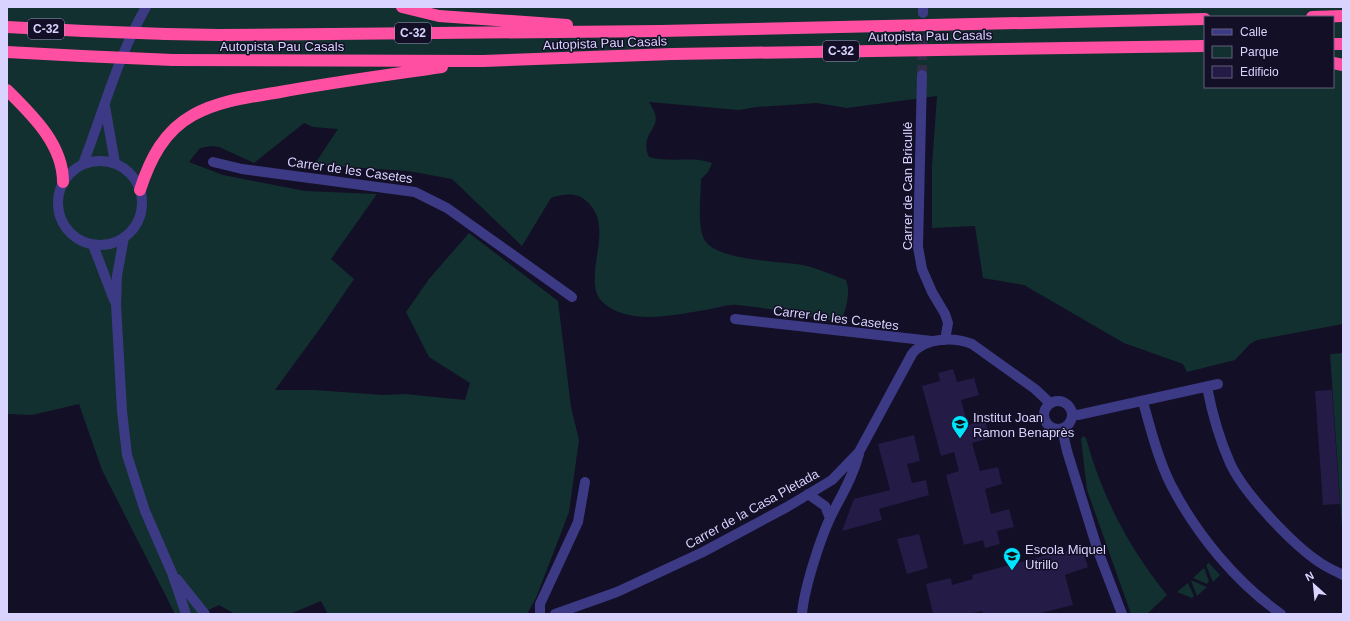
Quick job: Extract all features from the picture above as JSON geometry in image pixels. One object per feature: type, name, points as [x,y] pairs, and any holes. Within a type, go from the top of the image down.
[{"type":"highway","points":[[402,7],[439,16],[660,31]]},
{"type":"highway","name":"Autopista Pau Casals","points":[[7,27],[219,35],[660,31],[1204,19]]},
{"type":"highway","name":"Autopista Pau Casals","points":[[7,52],[172,60],[483,61],[672,54],[1203,46]]},
{"type":"highway","points":[[140,190],[148,166],[162,141],[193,115],[226,102],[317,85],[483,61]]},
{"type":"highway","points":[[7,90],[42,126],[63,170],[63,182]]},
{"type":"street","points":[[83,164],[105,106],[110,85],[146,7]]},
{"type":"street","name":"Carrer de Can Bricullé","points":[[922,75],[918,247],[922,268],[932,292],[945,314],[948,323],[940,340]]},
{"type":"street","points":[[105,106],[115,163]]},
{"type":"street","points":[[99,160],[115,163],[130,174],[140,190],[142,207],[136,224],[124,237],[109,244],[92,245],[77,239],[65,228],[59,213],[58,197],[63,182],[72,171],[83,164],[99,160]]},
{"type":"street","name":"Carrer de les Casetes","points":[[213,162],[242,169],[415,192],[447,208],[572,297]]},
{"type":"street","points":[[124,237],[117,276],[116,304],[122,411],[127,455],[145,511],[172,573],[186,614]]},
{"type":"street","points":[[92,245],[116,304]]},
{"type":"street","name":"Carrer de les Casetes","points":[[735,320],[940,340],[960,340],[972,344],[1035,389],[1050,403]]},
{"type":"street","name":"Carrer de la Casa Pletada","points":[[555,614],[590,602],[662,572],[734,536],[832,480],[859,452],[912,354],[921,346],[940,340]]},
{"type":"street","points":[[1072,414],[1078,415],[1143,402],[1218,384]]},
{"type":"street","points":[[1207,387],[1214,418],[1230,463],[1245,488],[1294,541],[1318,562],[1343,575]]},
{"type":"street","points":[[1062,401],[1068,405],[1072,414],[1069,424],[1062,429],[1050,427],[1044,420],[1046,408],[1050,403],[1062,401]]},
{"type":"street","points":[[1143,402],[1160,460],[1171,485],[1188,514],[1206,541],[1233,571],[1265,602],[1281,614]]},
{"type":"street","points":[[1062,429],[1067,451],[1098,551],[1122,614]]},
{"type":"street","points":[[802,614],[815,560],[830,518],[855,468],[859,452]]},
{"type":"street","points":[[540,614],[540,604],[578,522],[585,482]]},
{"type":"street","points":[[808,494],[825,506],[830,518]]},
{"type":"street","points":[[172,573],[204,614]]},
{"type":"green space","points":[[7,7],[1343,7],[1343,324],[1257,340],[1250,344],[1235,360],[1187,372],[1183,364],[1124,343],[1024,285],[983,278],[975,226],[932,228],[932,165],[937,96],[847,108],[817,103],[757,107],[739,110],[649,102],[655,112],[656,119],[646,143],[649,157],[657,159],[697,160],[712,163],[708,172],[701,179],[700,218],[704,239],[711,247],[722,252],[752,259],[808,266],[846,280],[848,296],[841,322],[763,308],[734,305],[658,317],[632,316],[620,312],[605,304],[599,299],[597,294],[595,267],[599,243],[598,220],[594,209],[581,197],[569,194],[551,198],[522,246],[452,179],[408,171],[314,165],[338,129],[313,127],[304,123],[254,163],[219,147],[212,146],[200,148],[189,162],[223,175],[305,191],[377,194],[331,259],[354,279],[275,390],[314,390],[383,395],[405,394],[465,400],[470,383],[429,357],[406,312],[429,279],[469,233],[558,301],[571,407],[579,440],[569,512],[536,598],[527,614],[328,614],[321,601],[290,614],[235,614],[219,605],[200,614],[175,614],[102,470],[79,404],[32,415],[7,414]]},
{"type":"green space","points":[[1343,353],[1343,543],[1330,354]]},
{"type":"green space","points":[[1083,436],[1086,438],[1100,481],[1118,521],[1141,559],[1167,595],[1147,614],[1131,614],[1087,490],[1081,439]]},
{"type":"green space","points":[[1209,563],[1220,575],[1213,582],[1206,565]]},
{"type":"green space","points":[[1204,568],[1209,581],[1207,584],[1193,578]]},
{"type":"green space","points":[[1191,581],[1193,581],[1207,587],[1197,596]]},
{"type":"green space","points":[[1188,583],[1194,596],[1192,598],[1177,592]]},
{"type":"building","points":[[953,369],[957,382],[974,378],[979,395],[961,400],[968,425],[985,420],[990,438],[972,443],[980,471],[998,467],[1002,484],[985,489],[991,514],[1009,509],[1014,527],[997,531],[1000,544],[985,548],[983,540],[964,545],[946,475],[959,471],[954,452],[941,456],[922,386],[940,381],[938,373]]},
{"type":"building","points":[[1332,390],[1340,504],[1323,505],[1315,391]]},
{"type":"building","points":[[914,435],[920,461],[907,464],[912,483],[926,480],[929,495],[879,509],[882,520],[842,531],[854,499],[890,490],[878,444]]},
{"type":"building","points":[[919,534],[928,568],[907,574],[897,539]]},
{"type":"building","points":[[1081,546],[1088,567],[1065,575],[1073,605],[1037,614],[983,614],[982,611],[969,614],[933,614],[926,584],[951,578],[952,585],[973,579],[972,575],[1059,552],[1059,554]]},
{"type":"tunnel","points":[[922,75],[923,13]]},
{"type":"place","name":"Institut Joan Ramon Benaprès","points":[[960,439]]},
{"type":"place","name":"Escola Miquel Utrillo","points":[[1012,571]]}]
